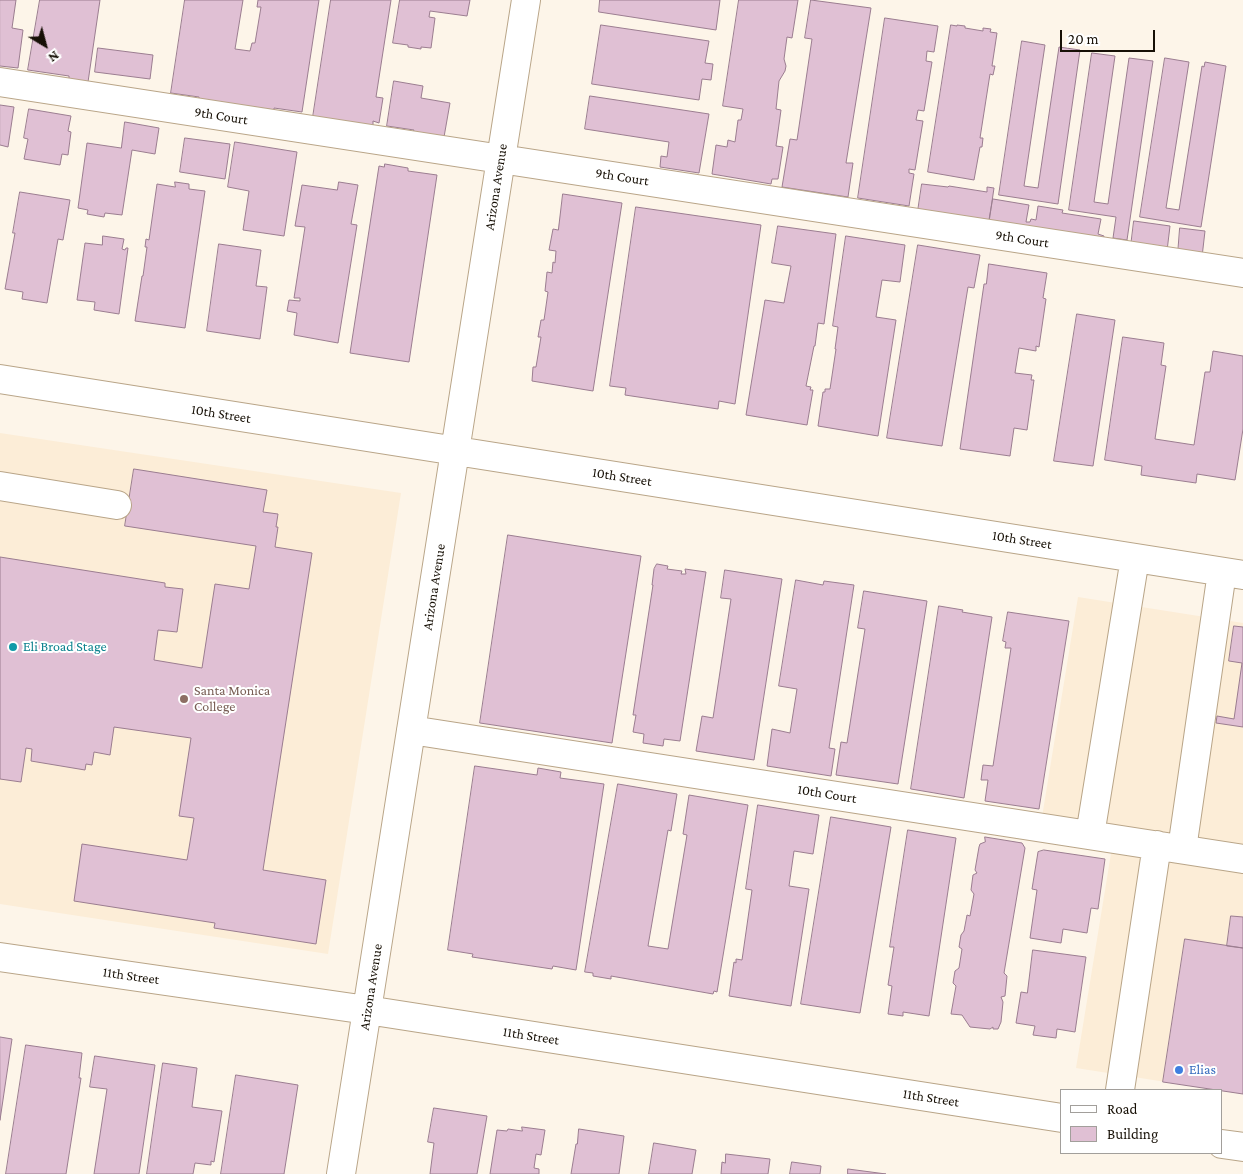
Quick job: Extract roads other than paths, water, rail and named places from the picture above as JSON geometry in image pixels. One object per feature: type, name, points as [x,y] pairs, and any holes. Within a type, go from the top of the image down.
[{"type":"street","name":"Arizona Avenue","points":[[341,1174],[526,0]]},
{"type":"street","name":"9th Court","points":[[0,82],[1243,273]]},
{"type":"street","name":"10th Street","points":[[0,379],[1232,573]]},
{"type":"street","points":[[0,486],[118,505]]},
{"type":"street","points":[[1090,835],[1134,558]]},
{"type":"street","points":[[1120,1089],[1169,847],[1232,573]]},
{"type":"street","name":"10th Court","points":[[411,730],[1243,859]]},
{"type":"street","name":"11th Street","points":[[0,957],[368,1010],[1060,1118]]},
{"type":"street","points":[[1223,1144],[1243,1147]]},
{"type":"place","name":"Eli Broad Stage","points":[[13,647]]},
{"type":"place","name":"Santa Monica College","points":[[184,699]]},
{"type":"place","name":"Elias","points":[[1179,1070]]}]
